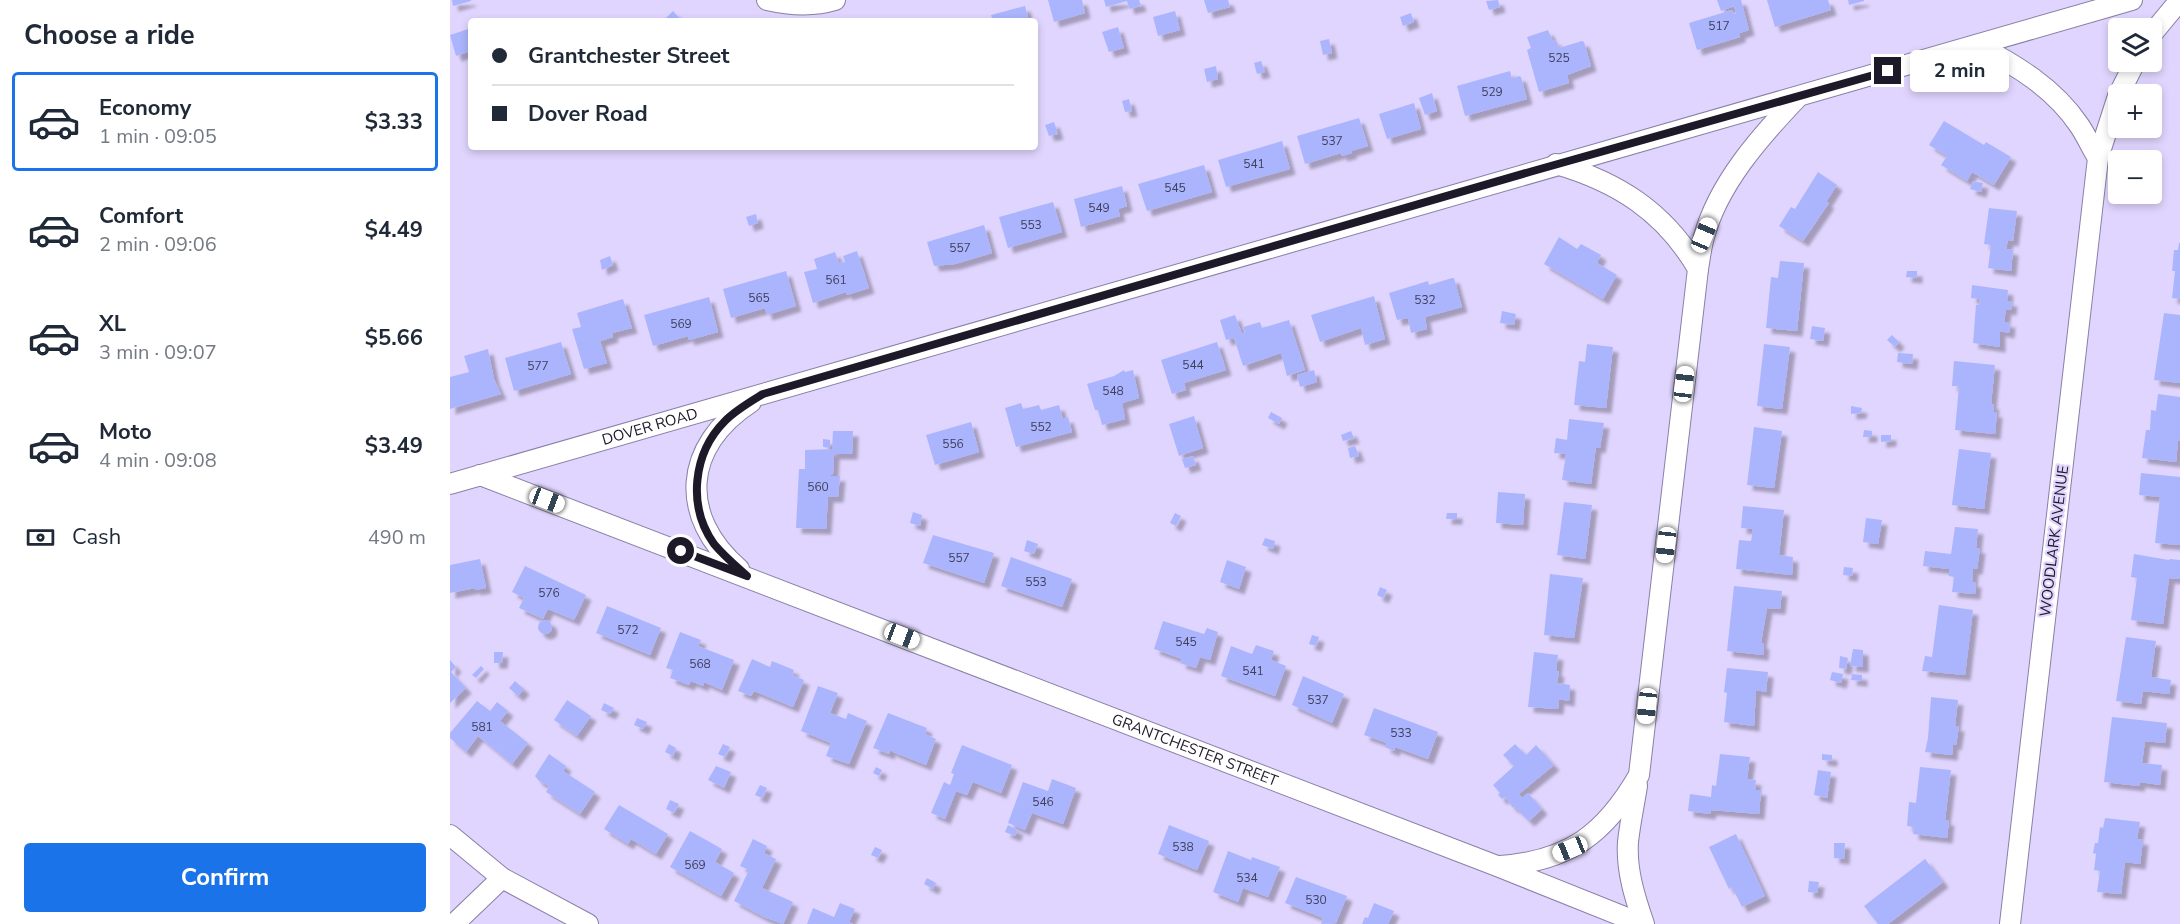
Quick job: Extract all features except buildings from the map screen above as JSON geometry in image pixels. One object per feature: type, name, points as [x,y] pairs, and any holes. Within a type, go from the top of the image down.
[{"type":"street","points":[[767,0],[788,5],[830,2]]},
{"type":"street","points":[[2162,22],[2180,0]]},
{"type":"street","name":"DOVER ROAD","points":[[450,484],[2125,1]]},
{"type":"street","points":[[1977,45],[2016,65],[2038,81],[2079,124],[2098,158]]},
{"type":"street","points":[[1643,924],[1635,896],[1628,843],[1639,775],[1698,269],[1704,235],[1733,176],[1772,125],[1798,97]]},
{"type":"street","name":"WOODLARK AVENUE","points":[[2010,924],[2098,158],[2108,126]]},
{"type":"street","points":[[1556,164],[1585,173],[1627,194],[1672,232],[1698,269]]},
{"type":"street","name":"GRANTCHESTER STREET","points":[[747,576],[713,543],[701,520],[696,497],[698,473],[705,452],[720,428],[739,410],[763,394]]},
{"type":"street","name":"GRANTCHESTER STREET","points":[[480,475],[747,576],[1643,924]]},
{"type":"street","points":[[1497,866],[1539,862],[1570,849],[1592,835],[1625,799],[1639,775]]},
{"type":"street","points":[[450,835],[502,878],[588,924]]},
{"type":"street","points":[[454,924],[502,878]]},
{"type":"route","points":[[681,551],[747,576],[713,543],[701,520],[696,497],[698,473],[714,434],[725,421],[763,394],[1533,171],[1888,71]]}]
